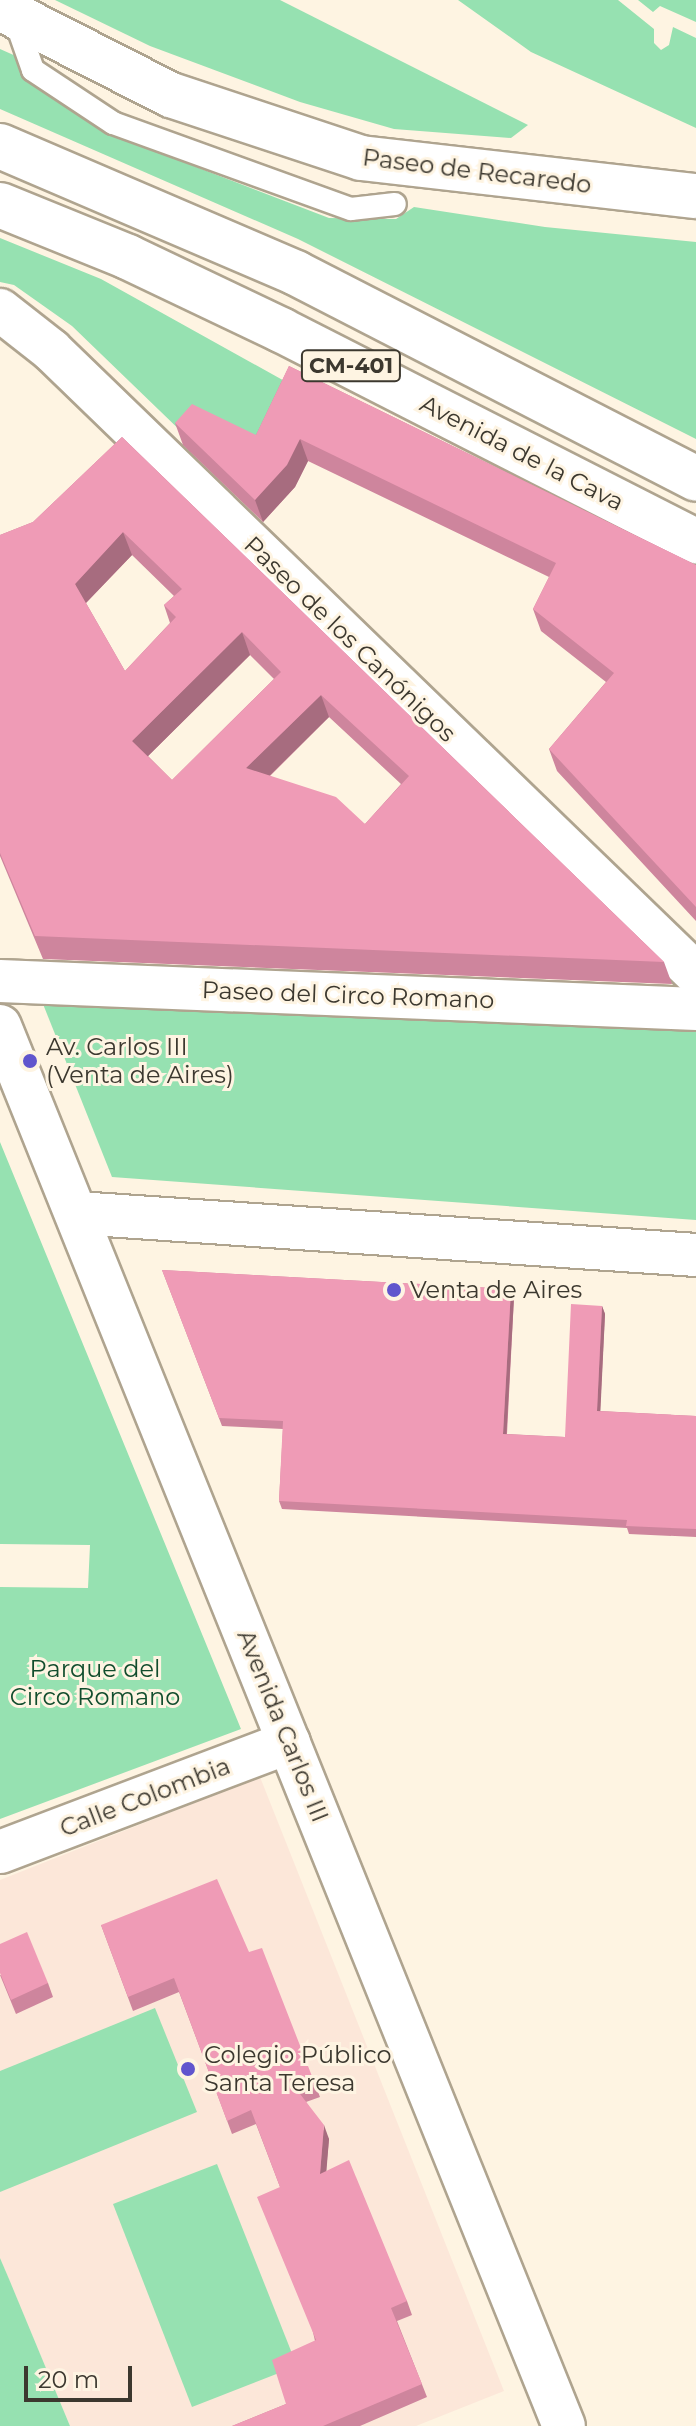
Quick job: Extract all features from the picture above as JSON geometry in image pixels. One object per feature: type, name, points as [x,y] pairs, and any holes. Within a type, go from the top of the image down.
[{"type":"main road","name":"Paseo de Recaredo","points":[[7,12],[171,95],[361,158],[696,196]]},
{"type":"main road","name":"CM-401","points":[[0,146],[101,185],[296,273],[696,479]]},
{"type":"main road","name":"Avenida de la Cava","points":[[0,205],[128,257],[281,330],[696,541]]},
{"type":"street","name":"Paseo de los Canónigos","points":[[0,310],[51,350],[696,974]]},
{"type":"street","name":"Paseo del Circo Romano","points":[[0,981],[696,1009]]},
{"type":"street","name":"Avenida Carlos III","points":[[0,1026],[564,2426]]},
{"type":"street","points":[[77,1213],[696,1255]]},
{"type":"street","name":"Calle Colombia","points":[[0,1852],[289,1742]]},
{"type":"lane","points":[[7,12],[33,70],[113,123],[351,209],[395,204]]},
{"type":"shaded area","name":"Colegio Público Santa Teresa","points":[[260,1777],[504,2391],[416,2426],[70,2426],[0,2258],[0,1880]]},
{"type":"green space","points":[[55,0],[280,0],[528,125],[511,138],[394,129],[300,102],[150,46]]},
{"type":"green space","points":[[458,0],[618,0],[654,29],[654,43],[661,50],[669,45],[673,27],[696,38],[696,128],[531,52]]},
{"type":"green space","points":[[638,0],[696,0],[696,22],[660,6],[653,12]]},
{"type":"green space","points":[[0,49],[18,57],[27,79],[100,130],[329,218],[396,219],[414,207],[545,227],[696,242],[696,439],[298,239],[0,109]]},
{"type":"green space","points":[[0,238],[101,279],[297,388],[264,457],[189,439],[72,326],[14,285],[0,282]]},
{"type":"green space","points":[[43,1004],[696,1025],[696,1220],[112,1177]]},
{"type":"green space","name":"Parque del Circo Romano","points":[[0,1142],[241,1729],[0,1819],[0,1587],[88,1588],[90,1545],[0,1544]]},
{"type":"green space","points":[[155,2008],[197,2112],[0,2192],[0,2071]]},
{"type":"green space","points":[[217,2164],[297,2366],[192,2407],[113,2204]]},
{"type":"green space","points":[[0,2258],[9,2279],[70,2426],[0,2426]]},
{"type":"building","points":[[289,366],[696,565],[696,907],[549,749],[614,673],[533,609],[556,563],[300,439],[287,465],[255,500],[175,423],[192,404],[256,435]]},
{"type":"building","points":[[122,437],[664,962],[35,936],[0,853],[0,535],[33,522]],"holes":[[[123,532],[182,589],[164,605],[176,617],[125,671],[75,584]],[[242,632],[281,672],[172,780],[132,741]],[[321,695],[409,776],[365,824],[336,797],[246,768]]]},
{"type":"building","points":[[162,1270],[511,1289],[503,1434],[565,1437],[571,1304],[602,1306],[597,1411],[696,1416],[696,1529],[626,1526],[627,1520],[279,1501],[283,1421],[219,1418]]},
{"type":"building","points":[[217,1879],[249,1952],[262,1948],[315,2084],[297,2090],[324,2125],[320,2174],[349,2160],[407,2301],[391,2308],[422,2384],[323,2426],[232,2426],[286,2404],[272,2360],[316,2340],[257,2197],[280,2187],[251,2110],[227,2121],[174,1978],[128,1997],[101,1925]]},
{"type":"building","points":[[27,1932],[48,1983],[11,2000],[0,1973],[0,1944]]},
{"type":"place","name":"Av. Carlos III (Venta de Aires)","points":[[30,1061]]},
{"type":"place","name":"Venta de Aires","points":[[394,1290]]},
{"type":"place","name":"Colegio Público Santa Teresa","points":[[188,2069]]}]
